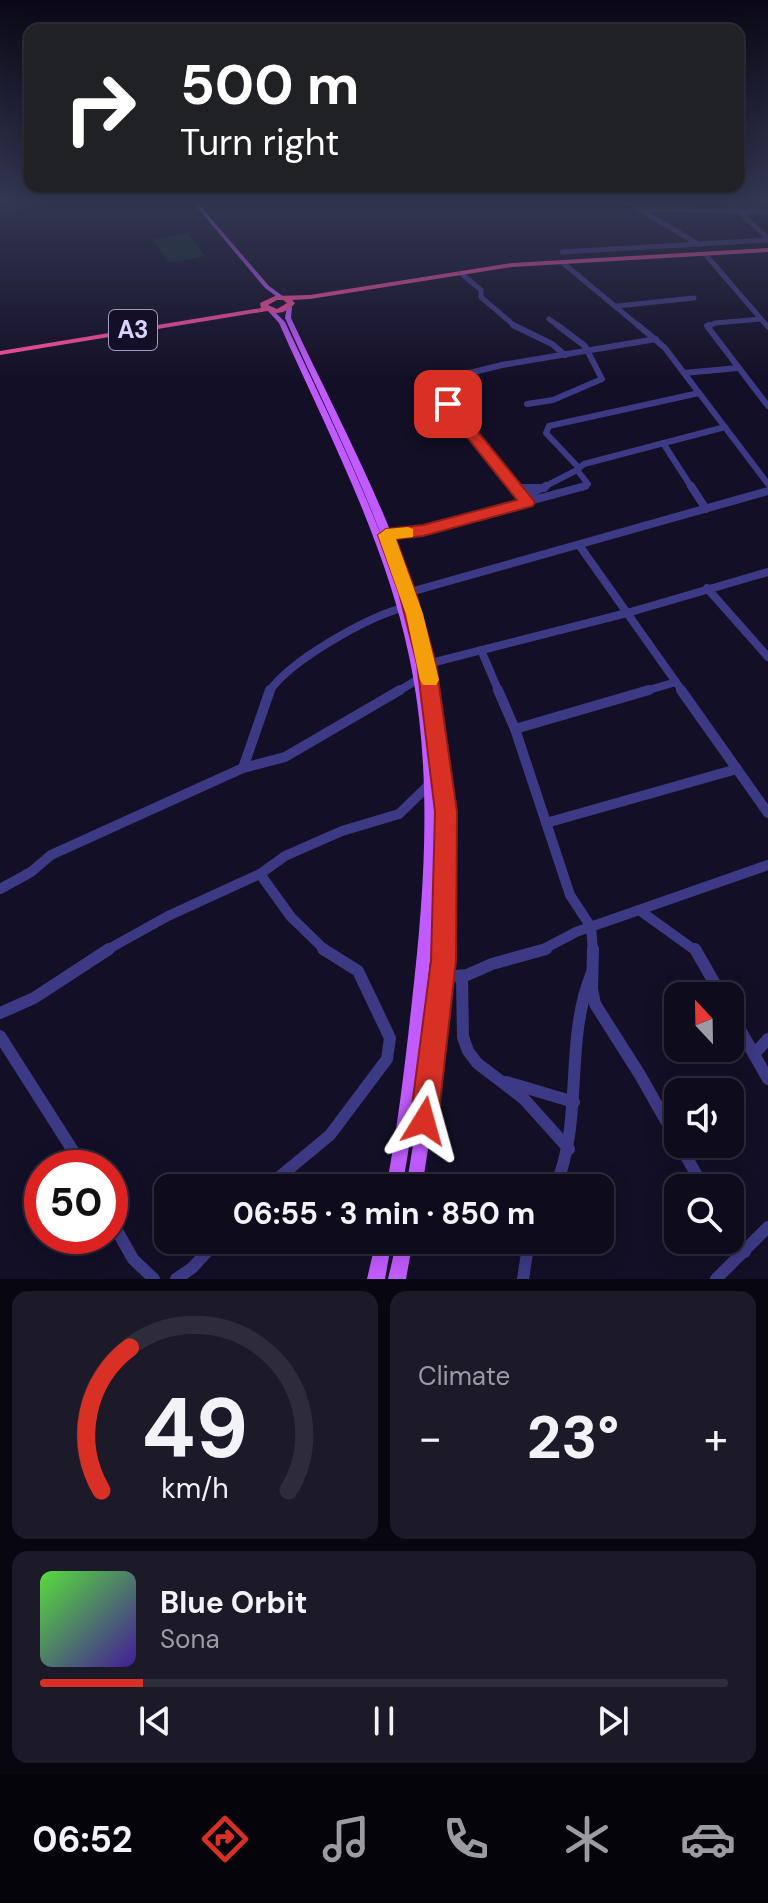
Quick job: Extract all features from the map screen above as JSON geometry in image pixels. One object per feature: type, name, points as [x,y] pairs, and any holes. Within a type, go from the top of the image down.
[{"type":"highway","name":"A3","points":[[0,351],[527,264],[602,260]]},
{"type":"highway","name":"A3","points":[[267,306],[463,275],[613,260]]},
{"type":"main road","points":[[237,260],[259,286],[267,306],[282,322],[402,594],[402,608],[417,680],[431,814],[424,963],[396,1174]]},
{"type":"main road","points":[[244,260],[271,291],[286,302],[288,318],[386,535],[402,594],[427,664],[446,812],[442,977],[416,1174]]},
{"type":"main road","points":[[376,1279],[381,1254]]},
{"type":"main road","points":[[397,1279],[402,1254]]},
{"type":"street","points":[[710,260],[768,327]]},
{"type":"street","points":[[563,263],[656,339],[768,484]]},
{"type":"street","points":[[463,275],[481,290],[481,297],[490,308],[524,332],[560,349],[565,355]]},
{"type":"street","points":[[616,306],[694,298]]},
{"type":"street","points":[[527,404],[553,400],[602,379],[585,346],[549,319]]},
{"type":"street","points":[[761,319],[707,326],[768,406]]},
{"type":"street","points":[[526,500],[432,385],[433,382],[502,365],[656,339]]},
{"type":"street","points":[[684,373],[738,368]]},
{"type":"street","points":[[386,535],[423,530],[526,500],[579,490],[588,484],[546,433],[549,426],[699,393]]},
{"type":"street","points":[[526,500],[577,468],[725,427]]},
{"type":"street","points":[[663,443],[706,509]]},
{"type":"street","points":[[517,488],[544,488],[559,495]]},
{"type":"street","points":[[402,594],[768,491]]},
{"type":"street","points":[[579,545],[767,810]]},
{"type":"street","points":[[427,664],[627,613],[768,572]]},
{"type":"street","points":[[707,588],[768,657]]},
{"type":"street","points":[[243,768],[255,740],[263,702],[273,683],[284,672],[377,615],[402,608]]},
{"type":"street","points":[[481,650],[515,729],[570,895],[591,927],[591,975],[595,1004],[696,1174]]},
{"type":"street","points":[[0,889],[31,872],[51,855],[243,768],[285,757],[417,680]]},
{"type":"street","points":[[515,729],[676,682]]},
{"type":"street","points":[[546,823],[737,769]]},
{"type":"street","points":[[0,1013],[34,998],[89,960],[168,916],[260,874],[304,846],[364,823],[399,814],[406,809],[414,794],[430,784]]},
{"type":"street","points":[[442,977],[462,979],[499,961],[542,953],[560,945],[576,932],[768,865]]},
{"type":"street","points":[[260,874],[291,917],[320,947],[358,971],[390,1038],[387,1059],[330,1135],[283,1174]]},
{"type":"street","points":[[639,910],[693,946],[714,982]]},
{"type":"street","points":[[560,1174],[569,1149],[580,999],[591,975]]},
{"type":"street","points":[[462,979],[463,1037],[477,1063],[539,1114],[569,1149]]},
{"type":"street","points":[[0,1036],[73,1150]]},
{"type":"street","points":[[744,1036],[768,1079]]},
{"type":"street","points":[[754,1054],[768,1039]]},
{"type":"street","points":[[501,1081],[574,1102]]},
{"type":"street","points":[[716,1279],[745,1252],[764,1241],[768,1227]]},
{"type":"street","points":[[128,1250],[154,1279]]},
{"type":"street","points":[[176,1279],[205,1254]]},
{"type":"street","points":[[523,1279],[527,1254]]},
{"type":"slow traffic","points":[[408,533],[386,535],[414,614],[429,680]]},
{"type":"route","points":[[424,1121],[443,961],[446,812],[427,664],[408,593],[386,535],[423,530],[528,502],[448,404]]}]
